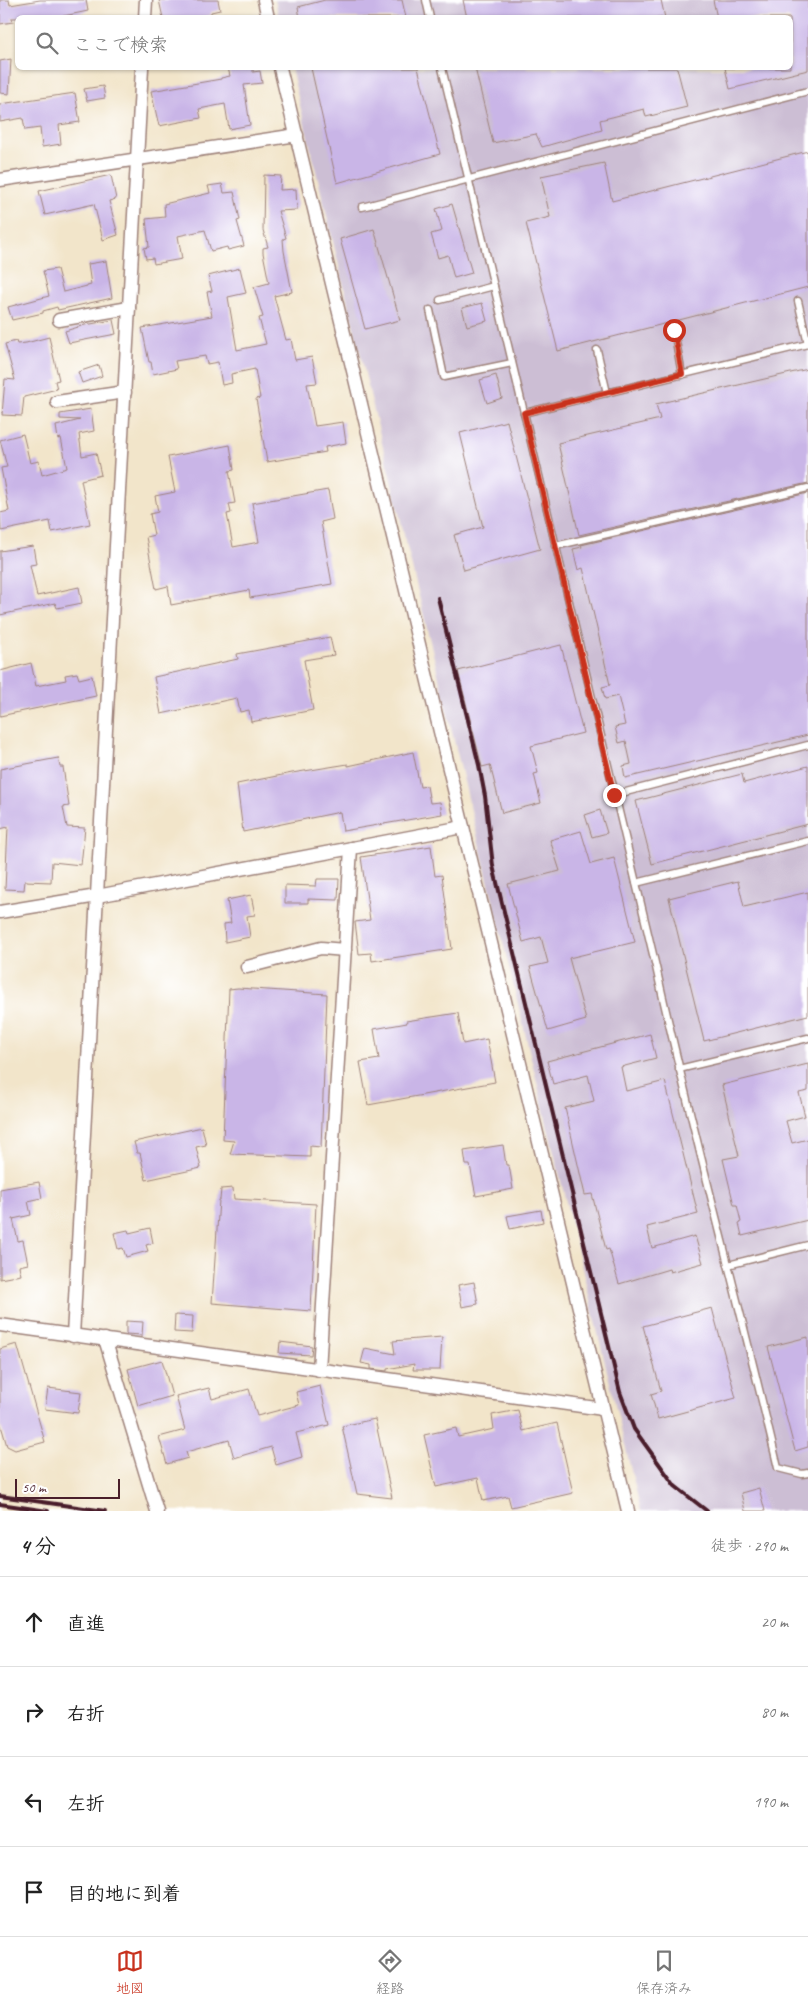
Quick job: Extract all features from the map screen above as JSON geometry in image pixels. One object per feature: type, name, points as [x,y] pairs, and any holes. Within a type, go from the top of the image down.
[{"type":"street","points":[[145,15],[146,0]]},
{"type":"street","points":[[264,0],[267,15]]},
{"type":"street","points":[[73,1336],[142,70]]},
{"type":"street","points":[[281,70],[628,1511]]},
{"type":"street","points":[[0,180],[297,135]]},
{"type":"street","points":[[58,320],[129,308]]},
{"type":"street","points":[[57,402],[124,392]]},
{"type":"street","points":[[0,912],[97,896],[463,827]]},
{"type":"street","points":[[319,1370],[351,848]]},
{"type":"street","points":[[247,967],[321,948],[345,950]]},
{"type":"street","points":[[0,1325],[603,1409]]},
{"type":"street","points":[[105,1340],[157,1511]]},
{"type":"lane","points":[[426,0],[429,15]]},
{"type":"lane","points":[[442,70],[679,1069],[778,1468],[802,1474],[808,1473]]},
{"type":"lane","points":[[362,207],[808,91]]},
{"type":"lane","points":[[440,300],[494,286]]},
{"type":"lane","points":[[524,413],[808,344],[798,302]]},
{"type":"lane","points":[[430,310],[444,378],[512,362]]},
{"type":"lane","points":[[674,330],[682,374]]},
{"type":"lane","points":[[596,350],[607,393]]},
{"type":"lane","points":[[555,546],[808,488]]},
{"type":"lane","points":[[614,795],[808,746]]},
{"type":"lane","points":[[636,883],[808,841]]},
{"type":"lane","points":[[679,1069],[808,1038]]},
{"type":"lane","points":[[728,1265],[808,1245]]},
{"type":"shaded area","points":[[275,0],[808,0],[808,1511],[641,1511],[291,70],[793,70],[793,15],[278,15]]},
{"type":"building","points":[[0,0],[9,0],[10,5],[40,0],[86,0],[88,11],[69,15],[15,15],[15,18],[12,18],[13,22],[0,24]]},
{"type":"building","points":[[159,0],[218,0],[220,10],[211,12],[211,15],[162,15]]},
{"type":"building","points":[[325,0],[402,0],[405,15],[299,15],[298,7]]},
{"type":"building","points":[[463,0],[661,0],[664,15],[466,15]]},
{"type":"building","points":[[713,0],[808,0],[808,70],[730,89],[725,70],[793,70],[793,15],[716,15]]},
{"type":"building","points":[[11,59],[9,94],[0,93],[0,61]]},
{"type":"building","points":[[228,70],[260,71],[262,83],[244,85],[250,125],[229,129],[225,104],[199,109],[201,118],[159,126],[151,91],[230,76]]},
{"type":"building","points":[[311,70],[419,70],[440,154],[337,183]]},
{"type":"building","points":[[475,70],[678,70],[687,107],[646,117],[644,109],[600,120],[602,130],[542,147],[536,134],[493,143]]},
{"type":"building","points":[[103,86],[105,98],[87,101],[84,89]]},
{"type":"building","points":[[75,93],[80,122],[59,125],[61,144],[42,147],[40,128],[25,130],[23,118],[0,122],[0,104]]},
{"type":"building","points":[[808,151],[808,287],[558,351],[526,223],[550,217],[541,176],[604,163],[612,201]]},
{"type":"building","points":[[111,175],[116,199],[109,201],[118,235],[103,240],[94,204],[45,215],[39,191]]},
{"type":"building","points":[[264,175],[281,176],[280,190],[296,189],[297,210],[278,211],[286,238],[283,239],[284,251],[292,292],[274,296],[286,340],[291,339],[295,360],[312,357],[317,383],[307,384],[315,426],[343,422],[346,443],[325,447],[326,452],[267,462],[256,399],[260,398],[255,369],[231,374],[232,383],[222,385],[218,362],[207,364],[205,356],[175,361],[177,369],[153,374],[142,328],[212,316],[207,292],[212,291],[208,276],[240,268],[246,293],[228,297],[237,350],[266,344],[259,318],[263,317],[254,287],[269,283],[263,253],[263,248],[268,247],[263,230]]},
{"type":"building","points":[[222,184],[224,193],[234,192],[240,220],[237,221],[244,246],[228,250],[227,247],[211,251],[205,230],[178,236],[182,259],[154,264],[153,258],[146,259],[144,248],[149,247],[146,219],[165,217],[164,204],[210,193],[208,186]]},
{"type":"building","points":[[452,204],[472,273],[454,278],[448,255],[438,258],[431,234],[442,231],[436,209]]},
{"type":"building","points":[[374,229],[400,320],[365,329],[340,239]]},
{"type":"building","points":[[106,261],[112,298],[58,310],[57,307],[43,311],[43,313],[12,320],[8,307],[49,296],[43,271],[57,269],[63,292],[91,285],[88,264]]},
{"type":"building","points":[[482,303],[487,321],[467,326],[462,308]]},
{"type":"building","points":[[113,320],[116,334],[69,343],[65,331]]},
{"type":"building","points":[[49,337],[59,380],[55,381],[57,389],[24,397],[22,416],[2,415],[5,379],[15,380],[5,344],[16,341],[17,344],[26,343]]},
{"type":"building","points":[[99,365],[102,376],[82,383],[78,372]]},
{"type":"building","points":[[808,369],[808,483],[579,535],[558,443],[660,419],[656,404]]},
{"type":"building","points":[[496,375],[502,398],[487,403],[480,380]]},
{"type":"building","points":[[91,409],[94,431],[79,434],[82,456],[96,453],[101,475],[81,480],[90,524],[52,532],[50,521],[1,531],[0,513],[9,511],[1,468],[7,467],[0,440],[23,434],[30,463],[39,461],[42,475],[67,468],[61,438],[58,439],[56,426],[80,420],[60,419],[60,414]]},
{"type":"building","points":[[507,421],[540,549],[464,570],[454,535],[483,527],[460,433]]},
{"type":"building","points":[[230,445],[234,470],[229,471],[235,503],[229,504],[231,513],[227,514],[233,547],[259,542],[252,503],[328,490],[333,519],[321,522],[332,584],[250,598],[249,590],[171,605],[168,586],[156,589],[146,537],[154,535],[150,514],[158,512],[155,496],[175,492],[168,457]]},
{"type":"building","points":[[808,493],[808,735],[625,778],[623,766],[631,764],[626,741],[619,743],[615,727],[625,725],[618,696],[605,699],[602,687],[610,685],[583,568],[578,570],[573,549],[582,547],[581,545]]},
{"type":"building","points":[[33,546],[36,564],[30,565],[37,596],[79,587],[82,603],[57,608],[55,603],[0,615],[0,551]]},
{"type":"building","points":[[330,637],[334,655],[304,660],[313,710],[251,722],[249,710],[240,712],[237,698],[161,714],[154,677],[238,659],[237,654]]},
{"type":"building","points":[[561,645],[583,733],[531,746],[538,773],[534,774],[541,803],[502,813],[490,765],[482,767],[458,671]]},
{"type":"building","points":[[31,663],[36,686],[66,680],[65,675],[77,673],[79,679],[92,676],[96,696],[0,716],[0,671]]},
{"type":"building","points":[[413,752],[420,787],[427,786],[430,803],[440,802],[442,814],[343,831],[340,812],[243,832],[237,784],[292,773],[348,764],[348,766]]},
{"type":"building","points":[[58,758],[60,767],[63,767],[69,806],[63,807],[67,827],[85,828],[81,865],[52,862],[51,882],[25,881],[24,890],[5,889],[8,827],[0,829],[0,769]]},
{"type":"building","points":[[808,766],[808,824],[652,864],[636,801],[742,774],[744,783]]},
{"type":"building","points":[[600,810],[607,833],[592,837],[585,815]]},
{"type":"building","points":[[581,831],[591,864],[614,858],[635,942],[569,958],[586,1020],[548,1031],[530,967],[548,963],[541,937],[523,942],[508,884],[560,871],[550,840]]},
{"type":"building","points":[[431,846],[435,876],[442,875],[452,949],[372,961],[371,953],[359,954],[355,922],[370,920],[361,857]]},
{"type":"building","points":[[317,879],[339,879],[338,900],[308,899],[308,903],[285,903],[285,885],[316,886]]},
{"type":"building","points":[[738,881],[744,907],[808,892],[808,1015],[704,1041],[669,898]]},
{"type":"building","points":[[251,895],[255,915],[247,916],[250,937],[225,942],[224,924],[231,923],[227,900]]},
{"type":"building","points":[[229,989],[327,994],[321,1147],[310,1146],[310,1157],[230,1154],[234,1141],[223,1140]]},
{"type":"building","points":[[458,1013],[463,1044],[487,1039],[495,1082],[368,1105],[360,1062],[379,1059],[374,1029],[407,1023],[406,1021]]},
{"type":"building","points":[[650,1034],[656,1058],[621,1067],[626,1091],[665,1081],[698,1214],[647,1227],[652,1248],[695,1236],[703,1263],[670,1272],[669,1269],[619,1284],[609,1249],[606,1250],[592,1194],[585,1195],[565,1108],[594,1101],[588,1075],[553,1084],[547,1061]]},
{"type":"building","points":[[808,1064],[808,1091],[799,1093],[805,1116],[786,1121],[792,1143],[808,1139],[808,1220],[742,1236],[737,1205],[734,1205],[723,1159],[739,1156],[722,1085]]},
{"type":"building","points":[[202,1127],[206,1145],[196,1147],[201,1168],[146,1180],[140,1153],[137,1153],[134,1142]]},
{"type":"building","points":[[503,1145],[506,1165],[509,1165],[513,1189],[476,1196],[470,1165],[466,1165],[464,1151]]},
{"type":"building","points":[[39,1182],[42,1198],[28,1201],[31,1215],[13,1219],[18,1241],[23,1240],[28,1264],[19,1266],[21,1275],[0,1279],[0,1189]]},
{"type":"building","points":[[233,1188],[234,1199],[316,1204],[311,1311],[212,1303],[221,1189]]},
{"type":"building","points":[[541,1210],[543,1222],[510,1229],[507,1216]]},
{"type":"building","points":[[150,1228],[153,1243],[146,1245],[148,1251],[126,1257],[123,1248],[118,1249],[114,1233],[128,1230],[129,1233]]},
{"type":"building","points":[[474,1282],[478,1304],[462,1307],[458,1285]]},
{"type":"building","points":[[712,1308],[736,1398],[658,1419],[651,1394],[661,1391],[643,1326]]},
{"type":"building","points":[[175,1315],[193,1316],[192,1333],[174,1332]]},
{"type":"building","points":[[126,1321],[143,1322],[142,1335],[126,1334]]},
{"type":"building","points":[[442,1337],[440,1370],[413,1370],[414,1364],[387,1369],[387,1371],[371,1369],[371,1365],[361,1363],[365,1348],[395,1354],[393,1341]]},
{"type":"building","points":[[808,1337],[808,1447],[795,1451],[768,1347]]},
{"type":"building","points":[[280,1342],[312,1346],[311,1355],[279,1353]]},
{"type":"building","points":[[17,1344],[45,1442],[15,1450],[7,1446],[0,1422],[0,1349]]},
{"type":"building","points":[[162,1360],[172,1396],[138,1406],[128,1369]]},
{"type":"building","points":[[320,1386],[329,1425],[296,1433],[302,1457],[276,1465],[271,1447],[234,1458],[229,1440],[186,1452],[188,1458],[167,1464],[159,1437],[185,1430],[176,1396],[209,1388],[212,1399],[249,1389],[257,1416],[299,1405],[296,1392]]},
{"type":"building","points":[[48,1388],[81,1392],[78,1413],[45,1409]]},
{"type":"building","points":[[518,1410],[523,1431],[557,1423],[573,1493],[511,1507],[508,1496],[483,1501],[478,1478],[436,1487],[424,1435],[456,1428],[458,1437],[494,1429],[492,1415]]},
{"type":"building","points":[[375,1419],[392,1498],[357,1494],[342,1426]]},
{"type":"building","points":[[759,1488],[765,1511],[745,1511],[741,1493]]},
{"type":"railway","points":[[438,598],[479,765],[485,796],[493,866],[620,1392],[634,1429],[675,1486],[707,1511]]},
{"type":"railway","points":[[0,1496],[105,1511]]},
{"type":"railway","points":[[0,1504],[48,1511]]},
{"type":"route","points":[[614,795],[524,413],[682,374],[674,330]]}]
